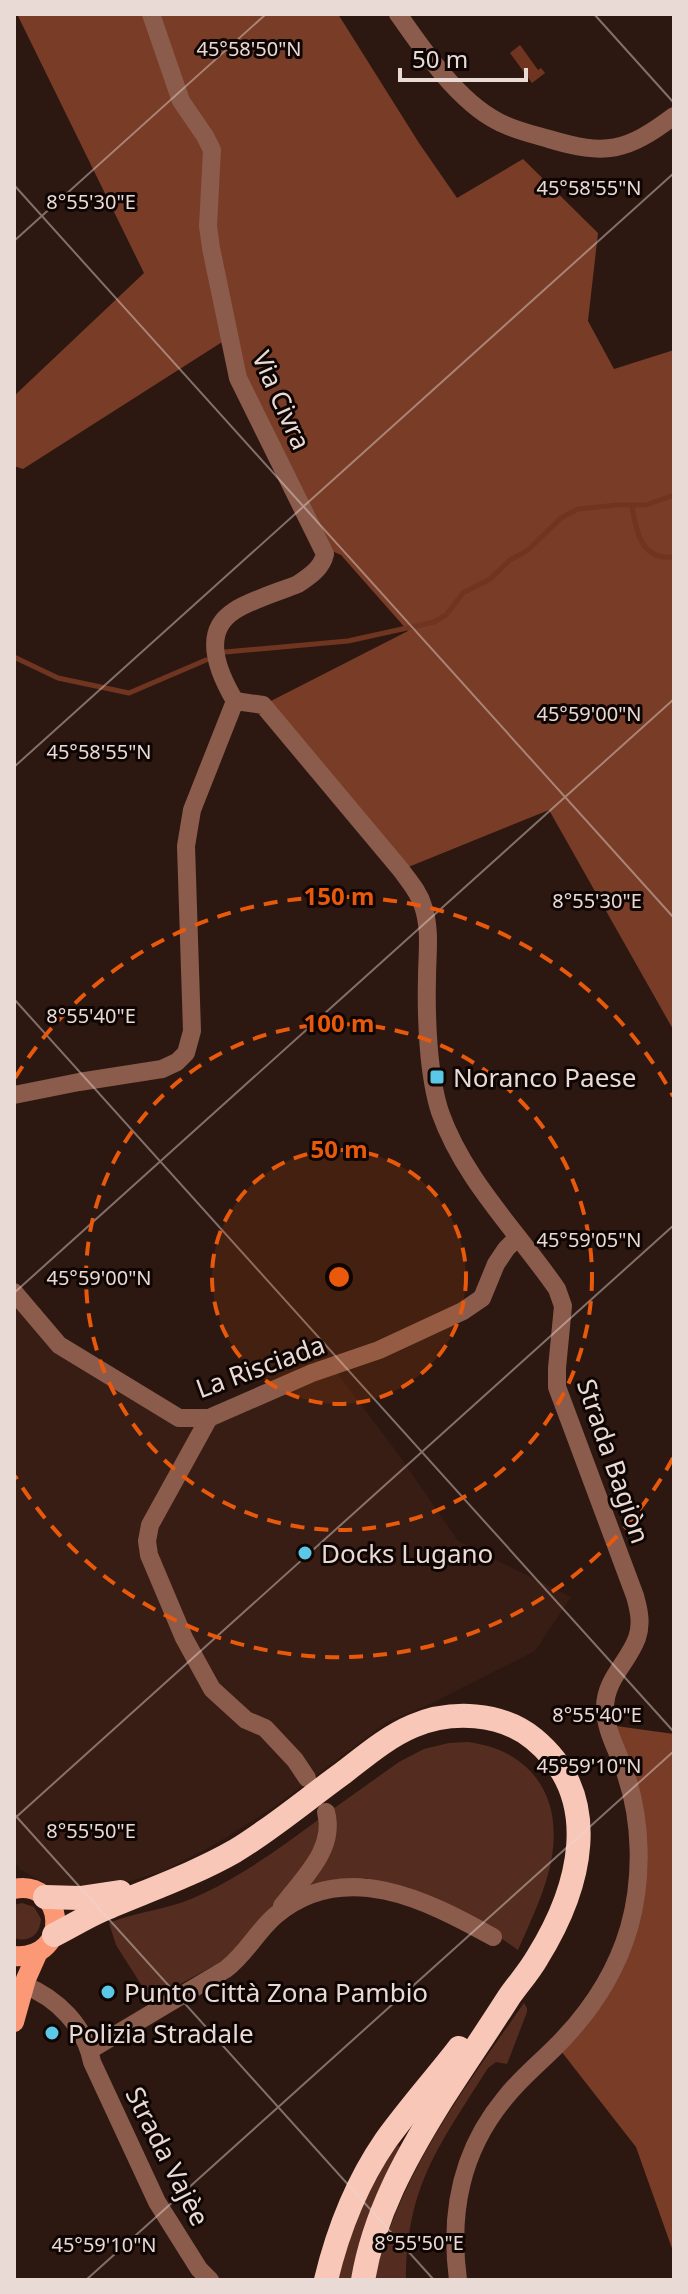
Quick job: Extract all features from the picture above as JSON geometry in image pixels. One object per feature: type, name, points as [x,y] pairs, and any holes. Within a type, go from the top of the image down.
[{"type":"highway","points":[[46,1944],[99,1912],[198,1870],[244,1844],[376,1747],[413,1726],[453,1716],[493,1719],[512,1725],[538,1742],[560,1767],[576,1802],[580,1831],[576,1863],[564,1903],[537,1959],[450,2087],[404,2163],[380,2215],[366,2259],[363,2280]]},
{"type":"highway","points":[[30,1891],[94,1897],[173,1880]]},
{"type":"highway","points":[[326,2280],[346,2214],[382,2147],[462,2044],[511,1995]]},
{"type":"main road","points":[[14,1870],[55,1915],[56,1925],[24,1985],[14,2022]]},
{"type":"main road","points":[[14,1956],[27,1956],[46,1944]]},
{"type":"street","name":"Via Civra","points":[[151,14],[181,101],[212,150],[208,226],[238,378],[325,554],[324,560],[307,578],[233,611],[219,625],[214,642],[222,679],[235,701]]},
{"type":"street","points":[[398,14],[463,95],[483,113],[511,127],[571,145],[604,150],[628,143],[674,116]]},
{"type":"street","points":[[14,1095],[162,1069],[177,1062],[186,1053],[192,1031],[186,846],[192,810],[235,701],[263,705],[420,897],[428,928],[426,983],[430,1063],[440,1111],[480,1188],[517,1238]]},
{"type":"street","name":"Strada Bagiòn","points":[[458,2280],[455,2220],[467,2163],[507,2095],[578,2023],[603,1988],[628,1931],[638,1877],[634,1809],[625,1772],[609,1731],[605,1704],[611,1681],[637,1639],[640,1612],[557,1387],[563,1306],[557,1289],[517,1238]]},
{"type":"street","name":"La Risciada","points":[[14,1292],[59,1345],[179,1418],[209,1418],[312,1373],[379,1350],[463,1311],[482,1298],[496,1264],[517,1238]]},
{"type":"street","points":[[209,1418],[150,1525],[147,1541],[149,1555],[184,1638],[212,1689],[246,1720],[265,1728],[307,1778]]},
{"type":"street","points":[[90,2050],[239,1960],[322,1851],[328,1836],[326,1812]]},
{"type":"street","points":[[273,1917],[291,1904],[324,1890],[367,1886],[456,1917],[493,1937]]},
{"type":"street","name":"Strada Vajèe","points":[[24,1985],[56,2001],[72,2018],[90,2050],[92,2062],[157,2202],[199,2269],[210,2280]]},
{"type":"shaded area","points":[[17,14],[338,14],[457,198],[523,159],[598,233],[588,321],[614,369],[674,350],[674,1031],[549,810],[401,870],[263,705],[408,631],[341,555],[323,547],[238,378],[230,337],[23,469],[14,466],[14,396],[144,273]]},
{"type":"shaded area","points":[[520,45],[538,70],[541,68],[545,73],[532,83],[510,53]]},
{"type":"shaded area","points":[[14,1292],[59,1345],[179,1418],[209,1418],[332,1366],[458,1541],[571,1597],[535,1651],[387,1722],[274,1807],[214,1845],[161,1872],[109,1887],[49,1886],[20,1869],[14,1861]]},
{"type":"shaded area","points":[[616,1726],[674,1734],[674,2254],[636,2147],[561,2051],[582,2029],[646,1881]]},
{"type":"shaded area","points":[[467,1742],[489,1746],[524,1765],[546,1795],[552,1813],[554,1834],[550,1868],[518,1950],[478,1922],[424,1898],[366,1878],[324,1886],[294,1899],[333,1809],[399,1762],[424,1749]]},
{"type":"shaded area","points":[[322,1817],[322,1841],[245,1946],[151,2000],[116,1945],[109,1923],[181,1903],[209,1891],[259,1862]]},
{"type":"shaded area","points":[[22,1903],[34,1907],[41,1919],[36,1933],[24,1939],[14,1938],[14,1905]]},
{"type":"shaded area","points":[[524,2003],[527,2012],[507,2064],[496,2062],[488,2068],[429,2167],[412,2218],[406,2280],[374,2280],[399,2204],[416,2169],[456,2101]]},
{"type":"shaded area","points":[[397,2145],[400,2147],[372,2212],[352,2280],[336,2280],[367,2190]]},
{"type":"waterway","points":[[225,652],[348,641],[434,622],[446,615],[463,593],[490,579],[510,560],[528,550],[561,518],[578,509],[646,505],[674,495]]},
{"type":"waterway","points":[[632,506],[638,534],[647,549],[663,557],[674,557]]},
{"type":"waterway","points":[[14,657],[58,678],[129,693],[206,660]]},
{"type":"place","name":"Noranco Paese","points":[[437,1077]]},
{"type":"place","name":"Docks Lugano","points":[[305,1553]]},
{"type":"place","name":"Punto Città Zona Pambio","points":[[108,1992]]},
{"type":"place","name":"Polizia Stradale","points":[[52,2033]]}]
